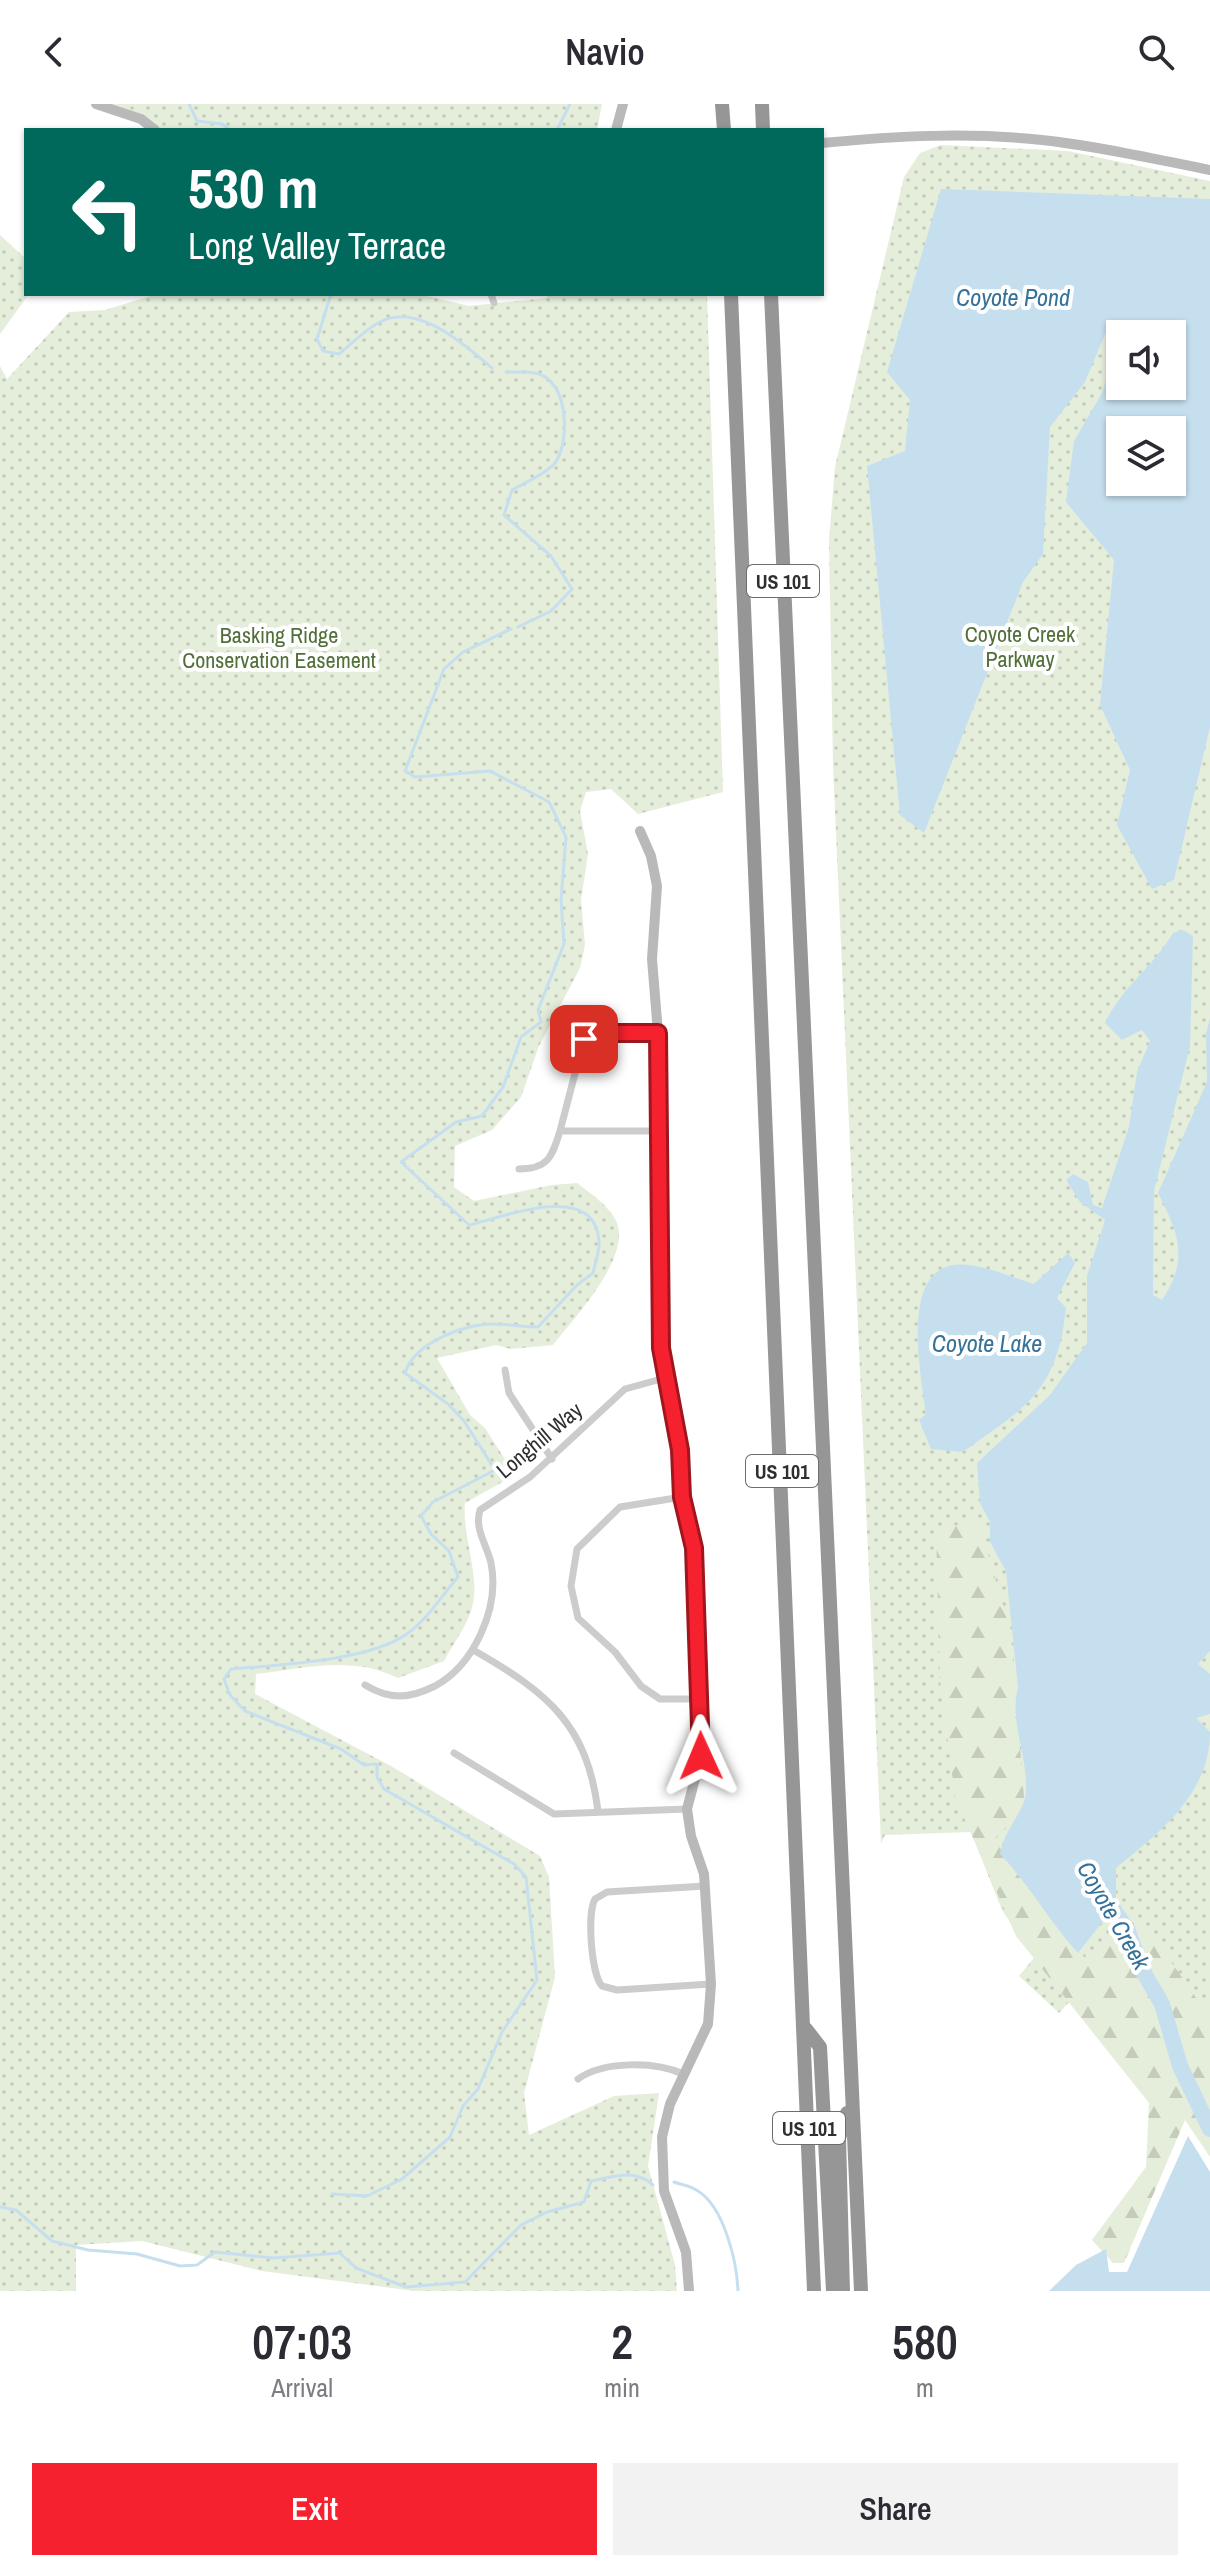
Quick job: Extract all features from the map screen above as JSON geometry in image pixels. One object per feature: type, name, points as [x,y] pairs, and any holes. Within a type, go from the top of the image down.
[{"type":"highway","points":[[722,104],[724,128]]},
{"type":"highway","points":[[762,104],[763,128]]},
{"type":"highway","name":"US 101","points":[[731,296],[806,2029],[814,2291]]},
{"type":"highway","name":"US 101","points":[[771,296],[850,2104],[861,2291]]},
{"type":"highway","points":[[806,2029],[820,2047],[833,2291]]},
{"type":"highway","points":[[843,2291],[839,2138],[850,2104]]},
{"type":"street","points":[[96,104],[141,119],[152,128]]},
{"type":"street","points":[[617,128],[623,104]]},
{"type":"street","points":[[824,143],[939,135],[1001,136],[1084,145],[1210,170]]},
{"type":"street","points":[[492,296],[494,303]]},
{"type":"street","points":[[640,831],[651,856],[657,886],[652,959],[658,1033],[661,1348],[680,1450],[682,1497],[694,1548],[701,1756],[687,1809],[705,1886],[711,1984],[708,2024],[665,2120],[661,2160],[664,2191],[686,2252],[689,2291]]},
{"type":"street","points":[[519,1169],[538,1169],[552,1156],[584,1039],[597,1033],[658,1033]]},
{"type":"street","points":[[560,1131],[659,1131]]},
{"type":"street","points":[[505,1370],[509,1393],[552,1459]]},
{"type":"street","name":"Longhill Way","points":[[475,1651],[492,1577],[488,1550],[478,1525],[480,1510],[552,1459],[625,1389],[665,1378]]},
{"type":"street","points":[[682,1497],[620,1507],[577,1549],[571,1586],[578,1618],[615,1652],[641,1686],[660,1699],[700,1699]]},
{"type":"street","points":[[365,1685],[392,1697],[423,1692],[451,1676],[475,1651],[526,1682],[561,1713],[586,1754],[598,1811]]},
{"type":"street","points":[[454,1753],[549,1812],[687,1809]]},
{"type":"street","points":[[705,1886],[607,1892],[595,1899],[591,1912],[595,1973],[602,1986],[617,1990],[711,1984]]},
{"type":"street","points":[[578,2079],[603,2069],[640,2066],[663,2067],[683,2074]]},
{"type":"green space","points":[[113,104],[602,104],[597,128],[158,128],[141,114]]},
{"type":"green space","name":"Coyote Creek Parkway","points":[[941,145],[1068,151],[1210,181],[1210,2118],[1136,1929],[1059,2013],[1019,1976],[1034,1958],[1002,1910],[971,1832],[885,1835],[881,1844],[833,765],[829,540],[835,467],[904,177],[920,153]]},
{"type":"green space","points":[[0,235],[24,257],[24,296],[28,296],[0,334]]},
{"type":"green space","name":"Basking Ridge Conservation Easement","points":[[150,296],[427,296],[469,306],[547,296],[707,296],[723,792],[638,814],[611,789],[586,792],[580,811],[588,854],[581,900],[585,945],[580,968],[539,1046],[521,1097],[492,1130],[455,1146],[454,1187],[474,1201],[577,1183],[614,1217],[619,1231],[617,1248],[600,1284],[553,1345],[511,1349],[496,1345],[437,1358],[470,1415],[485,1428],[515,1475],[465,1503],[474,1579],[473,1604],[444,1661],[398,1678],[381,1671],[346,1665],[256,1674],[255,1694],[391,1766],[540,1856],[549,1877],[555,1977],[524,2093],[529,2135],[614,2096],[659,2093],[648,2166],[675,2265],[677,2291],[415,2291],[262,2271],[142,2241],[76,2245],[76,2291],[0,2291],[0,366],[7,379],[69,312],[105,310]]},
{"type":"green space","points":[[978,1518],[1011,1634],[1025,1810],[994,1839],[1037,1904],[1087,1960],[1111,1930],[1145,1924],[1210,2018],[1210,2157],[1185,2120],[1124,2263],[1113,2263],[1092,2240],[1146,2167],[1149,2103],[1016,1936],[955,1797],[940,1680],[936,1532]]},
{"type":"water","name":"Coyote Pond","points":[[941,189],[1210,199],[1210,727],[1174,880],[1152,889],[1117,825],[1130,770],[1100,705],[1114,560],[1066,502],[1074,441],[1106,381],[1106,400],[1186,400],[1186,320],[1106,320],[1106,332],[1085,382],[1050,427],[1043,554],[1023,582],[924,833],[900,815],[867,466],[905,451],[910,400],[887,372]]},
{"type":"water","points":[[1183,930],[1193,936],[1190,1046],[1154,1191],[1153,1295],[1162,1300],[1176,1271],[1178,1246],[1175,1233],[1158,1193],[1207,1082],[1206,1034],[1210,1018],[1210,1651],[1198,1664],[1210,1674],[1210,1714],[1196,1718],[1210,1732],[1208,1754],[1202,1774],[1180,1810],[1116,1868],[1116,1897],[1108,1907],[1098,1899],[1094,1904],[1107,1916],[1078,1953],[1000,1854],[1022,1807],[1026,1779],[1017,1726],[1018,1687],[1006,1571],[990,1542],[990,1522],[980,1503],[977,1463],[1050,1395],[1087,1343],[1087,1276],[1105,1220],[1080,1202],[1066,1180],[1073,1174],[1088,1182],[1093,1205],[1102,1208],[1129,1127],[1137,1072],[1150,1041],[1142,1030],[1122,1040],[1105,1023],[1120,999],[1173,933]]},
{"type":"water","name":"Coyote Lake","points":[[1068,1253],[1075,1263],[1057,1298],[1066,1308],[1062,1336],[1055,1359],[1035,1394],[1005,1422],[963,1452],[931,1449],[919,1420],[926,1414],[918,1347],[922,1298],[930,1279],[945,1267],[968,1265],[1034,1284]]},
{"type":"water","points":[[1188,2136],[1210,2172],[1210,2291],[1049,2291],[1076,2265],[1106,2249],[1109,2272],[1127,2272]]},
{"type":"waterway","points":[[189,104],[197,121],[222,124],[227,128]]},
{"type":"waterway","points":[[558,128],[570,104]]},
{"type":"waterway","points":[[330,296],[317,339],[323,351],[339,354],[378,323],[393,317],[408,317],[439,328],[492,368]]},
{"type":"waterway","points":[[506,372],[543,376],[560,396],[564,420],[560,454],[541,475],[512,490],[504,515],[551,556],[572,589],[551,611],[518,627]]},
{"type":"waterway","points":[[332,2194],[367,2196],[402,2179],[450,2137],[463,2106],[478,2089],[502,2032],[537,1980],[526,1877],[514,1864],[384,1789],[377,1777],[377,1764],[364,1765],[341,1749],[245,1711],[230,1695],[224,1679],[231,1669],[323,1660],[371,1650],[408,1633],[428,1614],[458,1577],[449,1551],[431,1534],[421,1516],[433,1502],[495,1470],[464,1421],[448,1404],[405,1373],[410,1362],[430,1344],[470,1327],[500,1324],[538,1327],[577,1285],[593,1273],[599,1241],[594,1222],[582,1212],[565,1207],[546,1207],[469,1225],[401,1162],[456,1122],[482,1116],[503,1087],[521,1037],[541,1022],[538,1010],[564,944],[561,900],[566,837],[549,802],[490,771],[415,777],[405,771],[444,669],[463,652],[511,629]]},
{"type":"waterway","name":"Coyote Creek","points":[[1110,1904],[1128,1931],[1141,1968],[1162,2004],[1180,2066],[1210,2129]]},
{"type":"waterway","points":[[0,2207],[16,2210],[52,2241],[88,2250],[137,2254],[180,2266],[197,2265],[215,2252],[274,2258],[340,2253],[356,2268],[406,2287],[465,2282],[521,2225],[547,2212],[584,2202],[591,2181],[631,2175],[653,2185]]},
{"type":"waterway","points":[[674,2182],[698,2191],[715,2209],[732,2251],[738,2291]]},
{"type":"route","points":[[584,1039],[597,1033],[658,1033],[661,1348],[680,1450],[682,1497],[694,1548],[701,1756]]}]
